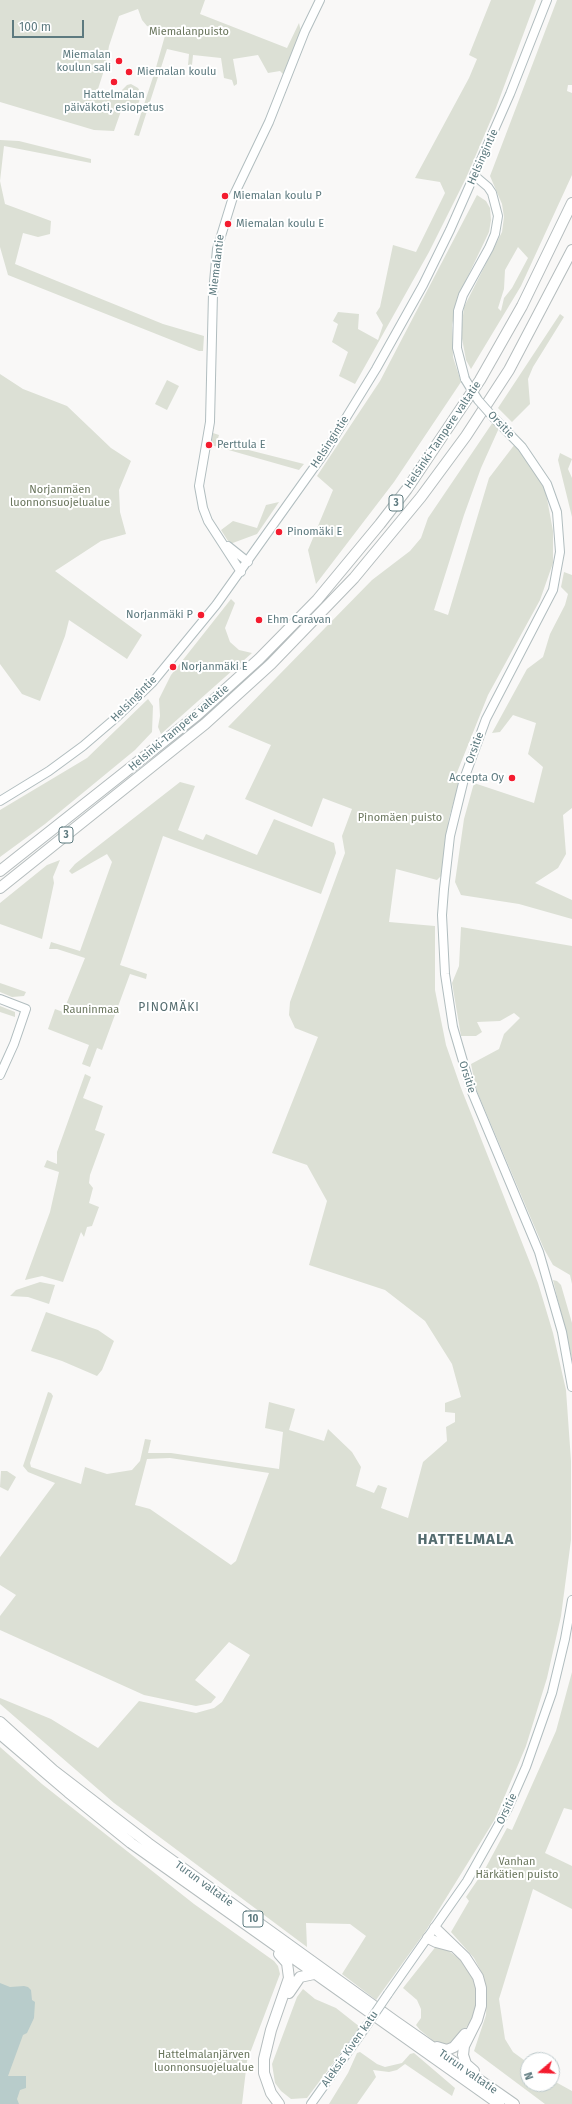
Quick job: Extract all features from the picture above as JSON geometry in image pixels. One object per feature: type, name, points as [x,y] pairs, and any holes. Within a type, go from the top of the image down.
[{"type":"highway","name":"Helsinki-Tampere valtatie","points":[[0,871],[197,715],[259,659],[317,600],[398,500],[448,430],[476,387],[503,343],[572,203]]},
{"type":"highway","name":"Helsinki-Tampere valtatie","points":[[0,888],[205,724],[271,664],[354,578],[421,497],[466,436],[509,370],[572,250]]},
{"type":"highway","name":"Turun valtatie","points":[[0,1722],[53,1770],[110,1815],[395,2021],[514,2104]]},
{"type":"highway","name":"Turun valtatie","points":[[0,1734],[99,1818],[262,1937],[499,2104]]},
{"type":"highway","points":[[435,1928],[451,1946],[465,1957],[478,1977],[482,1998],[477,2020],[464,2046],[463,2055],[466,2064],[522,2104]]},
{"type":"highway","points":[[262,1937],[284,1958],[288,1967],[289,1978],[280,2008],[271,2030],[264,2059],[266,2083],[279,2104]]},
{"type":"highway","points":[[428,1938],[451,1946]]},
{"type":"highway","points":[[280,2008],[296,1980],[303,1976],[314,1974]]},
{"type":"highway","points":[[395,2021],[434,2045],[447,2050],[454,2048],[477,2020]]},
{"type":"main road","name":"Miemalantie","points":[[241,572],[206,515],[198,486],[210,422],[213,293],[217,249],[233,197],[269,122],[305,31],[320,0]]},
{"type":"main road","name":"Helsingintie","points":[[0,801],[67,758],[118,716],[152,683],[177,654],[241,572],[325,452],[376,369],[422,285],[475,176],[510,94],[547,0]]},
{"type":"main road","name":"Orsitie","points":[[475,176],[488,187],[495,200],[498,216],[489,248],[466,288],[458,311],[457,348],[466,379],[478,400],[522,447],[547,484],[556,512],[560,552],[553,590],[488,713],[475,745],[464,779],[450,836],[444,889],[442,915],[445,974],[453,1027],[469,1086],[539,1252],[562,1332],[572,1387]]},
{"type":"main road","name":"Miemalantie","points":[[224,543],[248,562]]},
{"type":"main road","points":[[0,999],[26,1009],[14,1044],[0,1075]]},
{"type":"main road","name":"Orsitie","points":[[388,1994],[467,1881],[492,1838],[526,1767],[552,1693],[565,1639],[572,1600]]},
{"type":"main road","name":"Aleksis Kiven katu","points":[[311,2104],[388,1994]]},
{"type":"green space","name":"Miemalanpuisto","points":[[0,0],[205,0],[200,14],[287,48],[299,23],[301,32],[284,75],[280,71],[268,73],[258,55],[233,59],[237,81],[237,84],[234,86],[232,80],[224,78],[221,58],[193,55],[192,65],[188,65],[189,54],[167,49],[139,136],[134,135],[166,32],[147,26],[142,20],[138,9],[119,16],[109,46],[106,64],[98,89],[116,96],[127,85],[131,84],[138,88],[141,93],[139,102],[135,107],[121,111],[114,131],[94,130],[0,102]]},
{"type":"green space","points":[[491,0],[536,0],[496,108],[466,178],[429,252],[355,384],[339,376],[348,352],[332,342],[338,324],[333,321],[338,312],[359,314],[358,329],[378,340],[383,325],[376,313],[380,307],[393,245],[416,252],[445,193],[440,182],[415,178],[469,78],[477,59],[469,55]]},
{"type":"green space","points":[[557,0],[572,0],[572,85],[568,85],[567,91],[572,93],[572,175],[521,286],[471,369],[466,360],[461,333],[464,307],[502,232],[504,217],[502,204],[490,176]],"holes":[[[518,247],[528,258],[512,288],[504,298],[501,311],[498,308],[504,289],[505,270]]]},
{"type":"green space","points":[[0,140],[19,141],[91,159],[91,163],[4,146],[0,181]]},
{"type":"green space","points":[[0,181],[5,204],[51,221],[50,234],[38,237],[23,233],[15,264],[163,324],[204,336],[203,351],[199,351],[8,275],[0,247]]},
{"type":"green space","points":[[477,195],[486,201],[490,208],[491,220],[489,232],[458,297],[452,325],[453,357],[461,382],[394,482],[316,584],[308,550],[333,490],[317,476],[380,381]]},
{"type":"green space","points":[[560,314],[564,317],[533,367],[528,379],[530,404],[512,422],[498,408]]},
{"type":"green space","name":"Norjanmäen luonnonsuojelualue","points":[[0,374],[23,389],[67,406],[111,448],[131,461],[119,490],[120,512],[126,534],[101,541],[55,571],[142,635],[127,659],[69,620],[65,636],[40,701],[22,694],[0,664]]},
{"type":"green space","points":[[167,380],[179,386],[167,410],[155,404]]},
{"type":"green space","name":"Pinomäen puisto","points":[[493,422],[499,428],[481,468],[464,515],[434,610],[448,615],[489,478],[515,444],[536,470],[546,493],[553,531],[553,563],[540,600],[488,695],[454,780],[459,783],[449,818],[441,876],[437,880],[396,869],[389,922],[435,926],[435,990],[446,1045],[461,1088],[538,1283],[553,1333],[566,1390],[571,1461],[571,1540],[561,1616],[547,1678],[526,1746],[495,1819],[425,1932],[376,2000],[342,1974],[366,1936],[350,1924],[306,1923],[307,1947],[114,1803],[0,1704],[0,1698],[51,1719],[98,1748],[139,1701],[196,1713],[214,1708],[222,1702],[250,1655],[229,1642],[195,1680],[216,1697],[211,1703],[196,1706],[144,1695],[0,1630],[0,1616],[16,1595],[0,1585],[0,1557],[55,1483],[28,1472],[23,1466],[48,1392],[53,1396],[30,1463],[31,1467],[81,1484],[85,1467],[107,1474],[132,1470],[140,1461],[145,1439],[151,1440],[148,1453],[171,1453],[279,1469],[283,1432],[265,1428],[269,1402],[295,1409],[289,1430],[324,1441],[328,1429],[352,1452],[361,1467],[356,1486],[374,1493],[378,1485],[387,1488],[381,1508],[408,1518],[423,1462],[447,1441],[446,1427],[455,1422],[455,1413],[445,1412],[445,1403],[461,1397],[452,1364],[425,1321],[385,1290],[309,1265],[327,1201],[307,1165],[272,1153],[318,1037],[295,1028],[289,1015],[290,1002],[345,853],[342,836],[352,809],[323,798],[312,827],[245,799],[271,745],[228,727],[372,580],[410,551],[421,538],[428,518]],"holes":[[[170,1458],[269,1473],[236,1561],[231,1565],[150,1509],[135,1505],[147,1459]]]},
{"type":"green space","points":[[213,433],[219,435],[217,442],[304,464],[299,470],[211,445]]},
{"type":"green space","points":[[560,453],[572,459],[568,469],[572,478],[572,517],[558,460]]},
{"type":"green space","points":[[279,502],[257,534],[230,544],[221,530],[233,521],[257,528],[266,505]]},
{"type":"green space","points":[[564,572],[572,575],[572,808],[563,815],[566,854],[558,868],[535,883],[572,900],[572,919],[519,904],[461,895],[455,882],[464,819],[474,783],[534,803],[543,767],[528,754],[536,723],[513,715],[500,732],[492,733],[527,669],[543,657],[550,634],[565,605],[568,594],[561,587]]},
{"type":"green space","points":[[231,599],[235,603],[225,628],[230,642],[239,650],[252,653],[161,734],[158,727],[160,716],[159,699],[171,675]]},
{"type":"green space","points":[[148,699],[153,706],[152,732],[135,750],[45,824],[0,857],[0,810],[87,758]]},
{"type":"green space","name":"Rauninmaa","points":[[180,782],[195,786],[178,830],[203,840],[206,834],[257,855],[274,819],[334,843],[336,853],[321,894],[163,836],[120,965],[147,974],[146,979],[130,974],[102,1050],[97,1048],[90,1067],[82,1064],[89,1045],[48,1029],[55,1009],[63,1012],[85,958],[57,949],[49,949],[51,942],[80,951],[112,862],[107,854],[72,874],[69,871],[75,864]]},
{"type":"green space","points":[[60,860],[53,877],[54,883],[42,939],[0,924],[0,903],[47,865]]},
{"type":"green space","points":[[461,927],[572,946],[572,1284],[570,1275],[553,1265],[544,1249],[476,1089],[471,1064],[499,1049],[504,1034],[520,1018],[514,1013],[500,1021],[477,1022],[482,1032],[476,1036],[461,1036],[452,983],[459,966]]},
{"type":"green space","points":[[0,983],[26,992],[24,996],[12,997],[0,992]]},
{"type":"green space","points":[[0,1006],[15,1012],[15,1017],[0,1012]]},
{"type":"green space","points":[[85,1074],[91,1077],[83,1098],[103,1106],[95,1130],[105,1134],[90,1175],[89,1183],[93,1188],[89,1203],[99,1207],[92,1226],[87,1227],[84,1237],[81,1232],[63,1282],[42,1276],[25,1280],[50,1212],[59,1172],[44,1167],[47,1160],[57,1164],[57,1152]]},
{"type":"green space","points":[[553,1280],[557,1281],[561,1285],[572,1323],[572,1359]]},
{"type":"green space","points":[[40,1282],[55,1285],[49,1304],[28,1297],[10,1296],[16,1290]]},
{"type":"green space","points":[[46,1312],[98,1330],[114,1341],[102,1370],[97,1376],[62,1361],[31,1351]]},
{"type":"green space","points":[[1,1471],[7,1471],[16,1477],[8,1491],[0,1487]]},
{"type":"green space","name":"Vanhan Härkätien puisto","points":[[572,1672],[572,1810],[564,1808],[545,1853],[572,1866],[572,1909],[533,1889],[499,1999],[505,2039],[513,2052],[520,2057],[520,2085],[474,2051],[486,2015],[487,1993],[484,1977],[474,1958],[451,1932],[469,1901],[466,1897],[485,1869],[507,1828],[512,1830],[556,1731]]},
{"type":"green space","name":"Hattelmalanjärven luonnonsuojelualue","points":[[0,1747],[42,1784],[194,1904],[274,1961],[278,1966],[280,1974],[247,2061],[242,2104],[0,2104]]},
{"type":"green space","points":[[437,1945],[441,1945],[462,1961],[474,1979],[476,1989],[476,2005],[472,2020],[453,2044],[446,2046],[436,2043],[416,2025],[421,2018],[421,2009],[417,2000],[403,1988]]},
{"type":"green space","points":[[303,1989],[315,1999],[336,2008],[360,2027],[307,2098],[291,2099],[281,2091],[275,2083],[272,2064],[297,1997]]},
{"type":"green space","points":[[360,2052],[377,2064],[385,2067],[402,2063],[410,2054],[414,2053],[455,2088],[452,2096],[405,2064],[397,2070],[389,2072],[373,2070],[376,2077],[357,2104],[329,2104],[348,2073],[357,2053]]},
{"type":"green space","points":[[560,2084],[572,2091],[572,2104],[545,2104],[529,2092],[560,2092]]},
{"type":"shaded area","points":[[0,1983],[10,1987],[28,1987],[31,1990],[32,2000],[35,2002],[34,2018],[27,2033],[23,2035],[8,2076],[26,2076],[26,2088],[20,2090],[17,2099],[19,2104],[0,2104]]},
{"type":"place","name":"Miemalan koulun sali","points":[[119,61]]},
{"type":"place","name":"Miemalan koulu","points":[[129,72]]},
{"type":"place","name":"Hattelmalan päiväkoti, esiopetus","points":[[114,82]]},
{"type":"place","name":"Miemalan koulu P","points":[[225,196]]},
{"type":"place","name":"Miemalan koulu E","points":[[228,224]]},
{"type":"place","name":"Perttula E","points":[[209,445]]},
{"type":"place","name":"Pinomäki E","points":[[279,532]]},
{"type":"place","name":"Norjanmäki P","points":[[201,615]]},
{"type":"place","name":"Ehm Caravan","points":[[259,620]]},
{"type":"place","name":"Norjanmäki E","points":[[173,667]]},
{"type":"place","name":"Accepta Oy","points":[[512,778]]},
{"type":"district","name":"PINOMÄKI","points":[[169,1008]]},
{"type":"district","name":"HATTELMALA","points":[[466,1540]]}]
